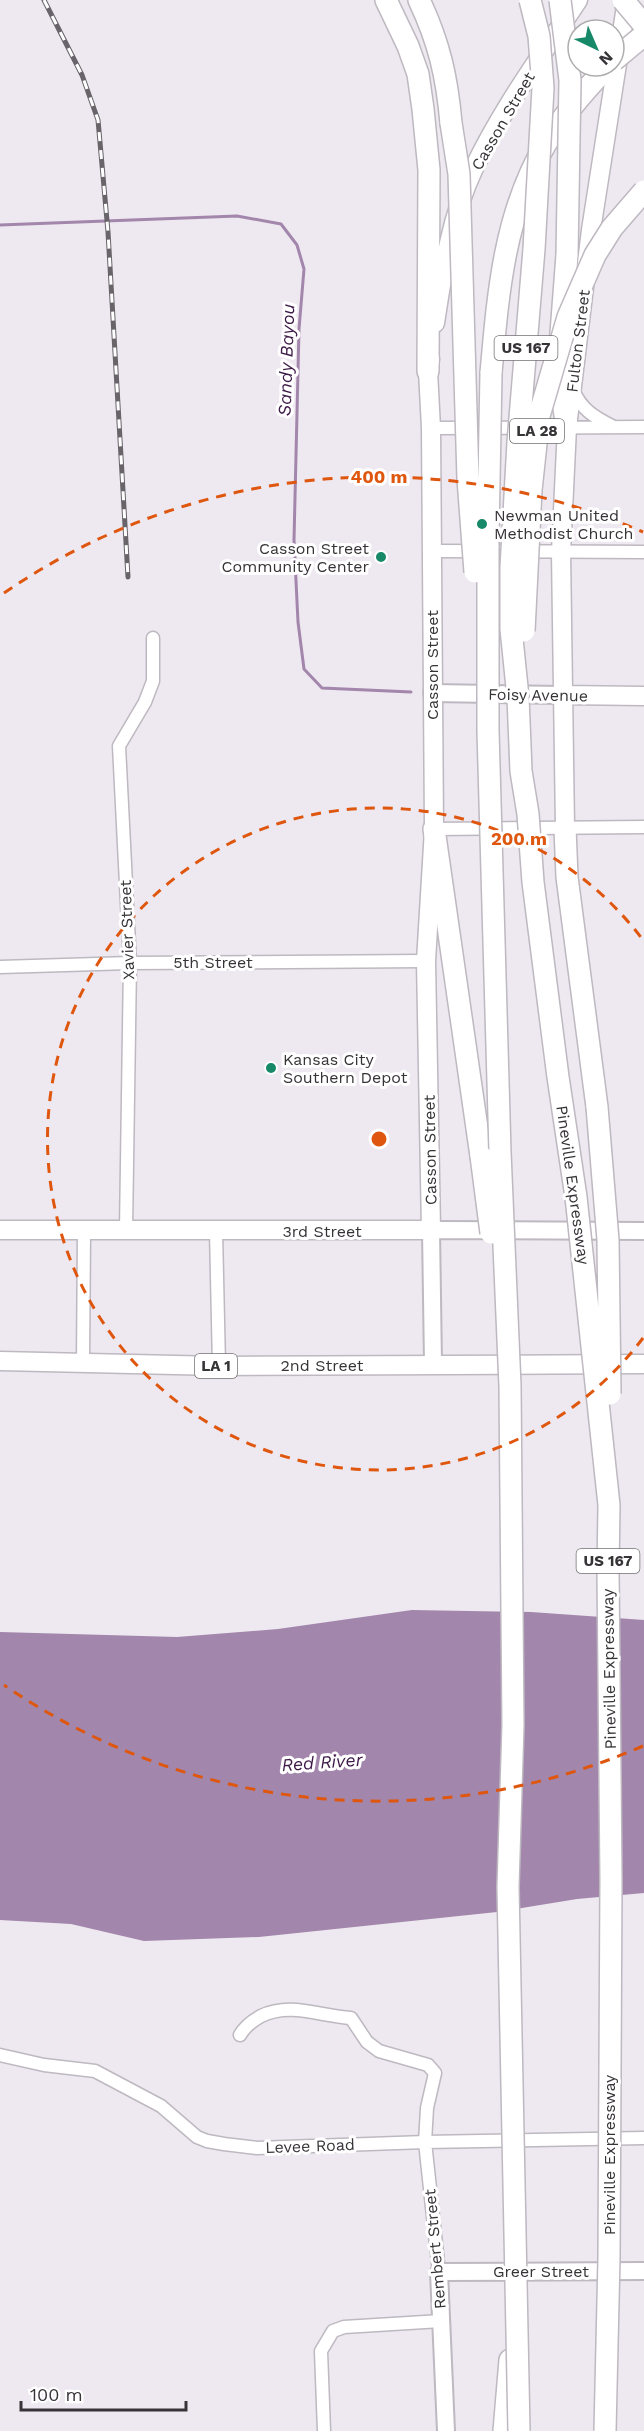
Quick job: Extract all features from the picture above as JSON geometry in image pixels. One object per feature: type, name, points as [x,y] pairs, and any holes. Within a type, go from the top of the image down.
[{"type":"highway","points":[[386,0],[408,46],[418,74],[423,109],[429,170],[428,371]]},
{"type":"highway","points":[[419,0],[433,29],[447,79],[459,174],[468,479],[488,731],[500,1152],[510,1386],[513,1725],[508,1887],[519,2431]]},
{"type":"highway","name":"US 167","points":[[518,697],[511,629],[511,568],[543,88],[539,36],[530,0]]},
{"type":"highway","points":[[560,0],[570,80],[567,255],[558,372],[567,427]]},
{"type":"highway","points":[[625,0],[644,25]]},
{"type":"highway","points":[[626,50],[644,35]]},
{"type":"highway","name":"LA 28","points":[[488,731],[491,373],[503,265],[509,232],[520,200],[545,145],[576,102],[597,78]]},
{"type":"highway","name":"LA 28","points":[[518,697],[523,663],[531,490],[539,416],[568,317],[595,255],[612,228],[644,191]]},
{"type":"highway","name":"Pineville Expressway","points":[[518,697],[520,771],[528,814],[533,882],[556,1066],[576,1197],[609,1505],[611,1880],[609,2258],[605,2431]]},
{"type":"highway","points":[[565,828],[567,877],[597,1107],[608,1240],[609,1505]]},
{"type":"highway","points":[[434,829],[481,1156],[510,1386]]},
{"type":"highway","points":[[504,2431],[517,2282]]},
{"type":"main road","name":"Casson Street","points":[[433,1364],[426,961],[434,829],[431,428],[428,371],[453,225],[474,168],[507,109],[578,0]]},
{"type":"main road","name":"Fulton Street","points":[[565,828],[561,552],[567,427],[591,230],[625,0]]},
{"type":"main road","name":"Foisy Avenue","points":[[432,693],[644,696]]},
{"type":"main road","name":"3rd Street","points":[[0,1230],[644,1231]]},
{"type":"main road","name":"2nd Street","points":[[0,1361],[219,1366],[644,1364]]},
{"type":"main road","name":"Greer Street","points":[[439,2272],[644,2271]]},
{"type":"main road","name":"Rembert Street","points":[[439,2272],[446,2431]]},
{"type":"street","points":[[572,388],[585,410],[613,427]]},
{"type":"street","points":[[431,428],[644,427]]},
{"type":"street","points":[[432,551],[644,552]]},
{"type":"street","name":"Xavier Street","points":[[126,1230],[130,963],[119,746],[145,702],[153,681],[153,638]]},
{"type":"street","points":[[434,829],[644,827]]},
{"type":"street","name":"5th Street","points":[[0,967],[130,963],[426,961]]},
{"type":"street","points":[[83,1363],[84,1231]]},
{"type":"street","points":[[216,1231],[219,1366]]},
{"type":"street","name":"Rembert Street","points":[[240,2035],[244,2028],[254,2020],[272,2011],[302,2009],[329,2017],[351,2018],[367,2042],[379,2051],[433,2068],[435,2073],[427,2108],[425,2142],[439,2272]]},
{"type":"street","name":"Levee Road","points":[[0,2055],[44,2065],[95,2071],[162,2106],[185,2128],[207,2141],[256,2148],[644,2138]]},
{"type":"street","points":[[324,2431],[321,2351],[333,2331],[344,2327],[441,2321]]},
{"type":"water","name":"Red River","points":[[412,1610],[531,1612],[644,1620],[644,1893],[577,1899],[497,1912],[259,1937],[144,1941],[71,1924],[0,1920],[0,1632],[177,1637],[278,1629]]},
{"type":"waterway","name":"Sandy Bayou","points":[[0,225],[237,216],[281,224],[297,245],[304,269],[299,329],[294,540],[298,622],[304,669],[322,688],[411,692]]},
{"type":"railway","points":[[44,0],[82,75],[98,120],[108,232],[128,577]]},
{"type":"place","name":"Newman United Methodist Church","points":[[482,524]]},
{"type":"place","name":"Casson Street Community Center","points":[[381,557]]},
{"type":"place","name":"Kansas City Southern Depot","points":[[271,1068]]}]
